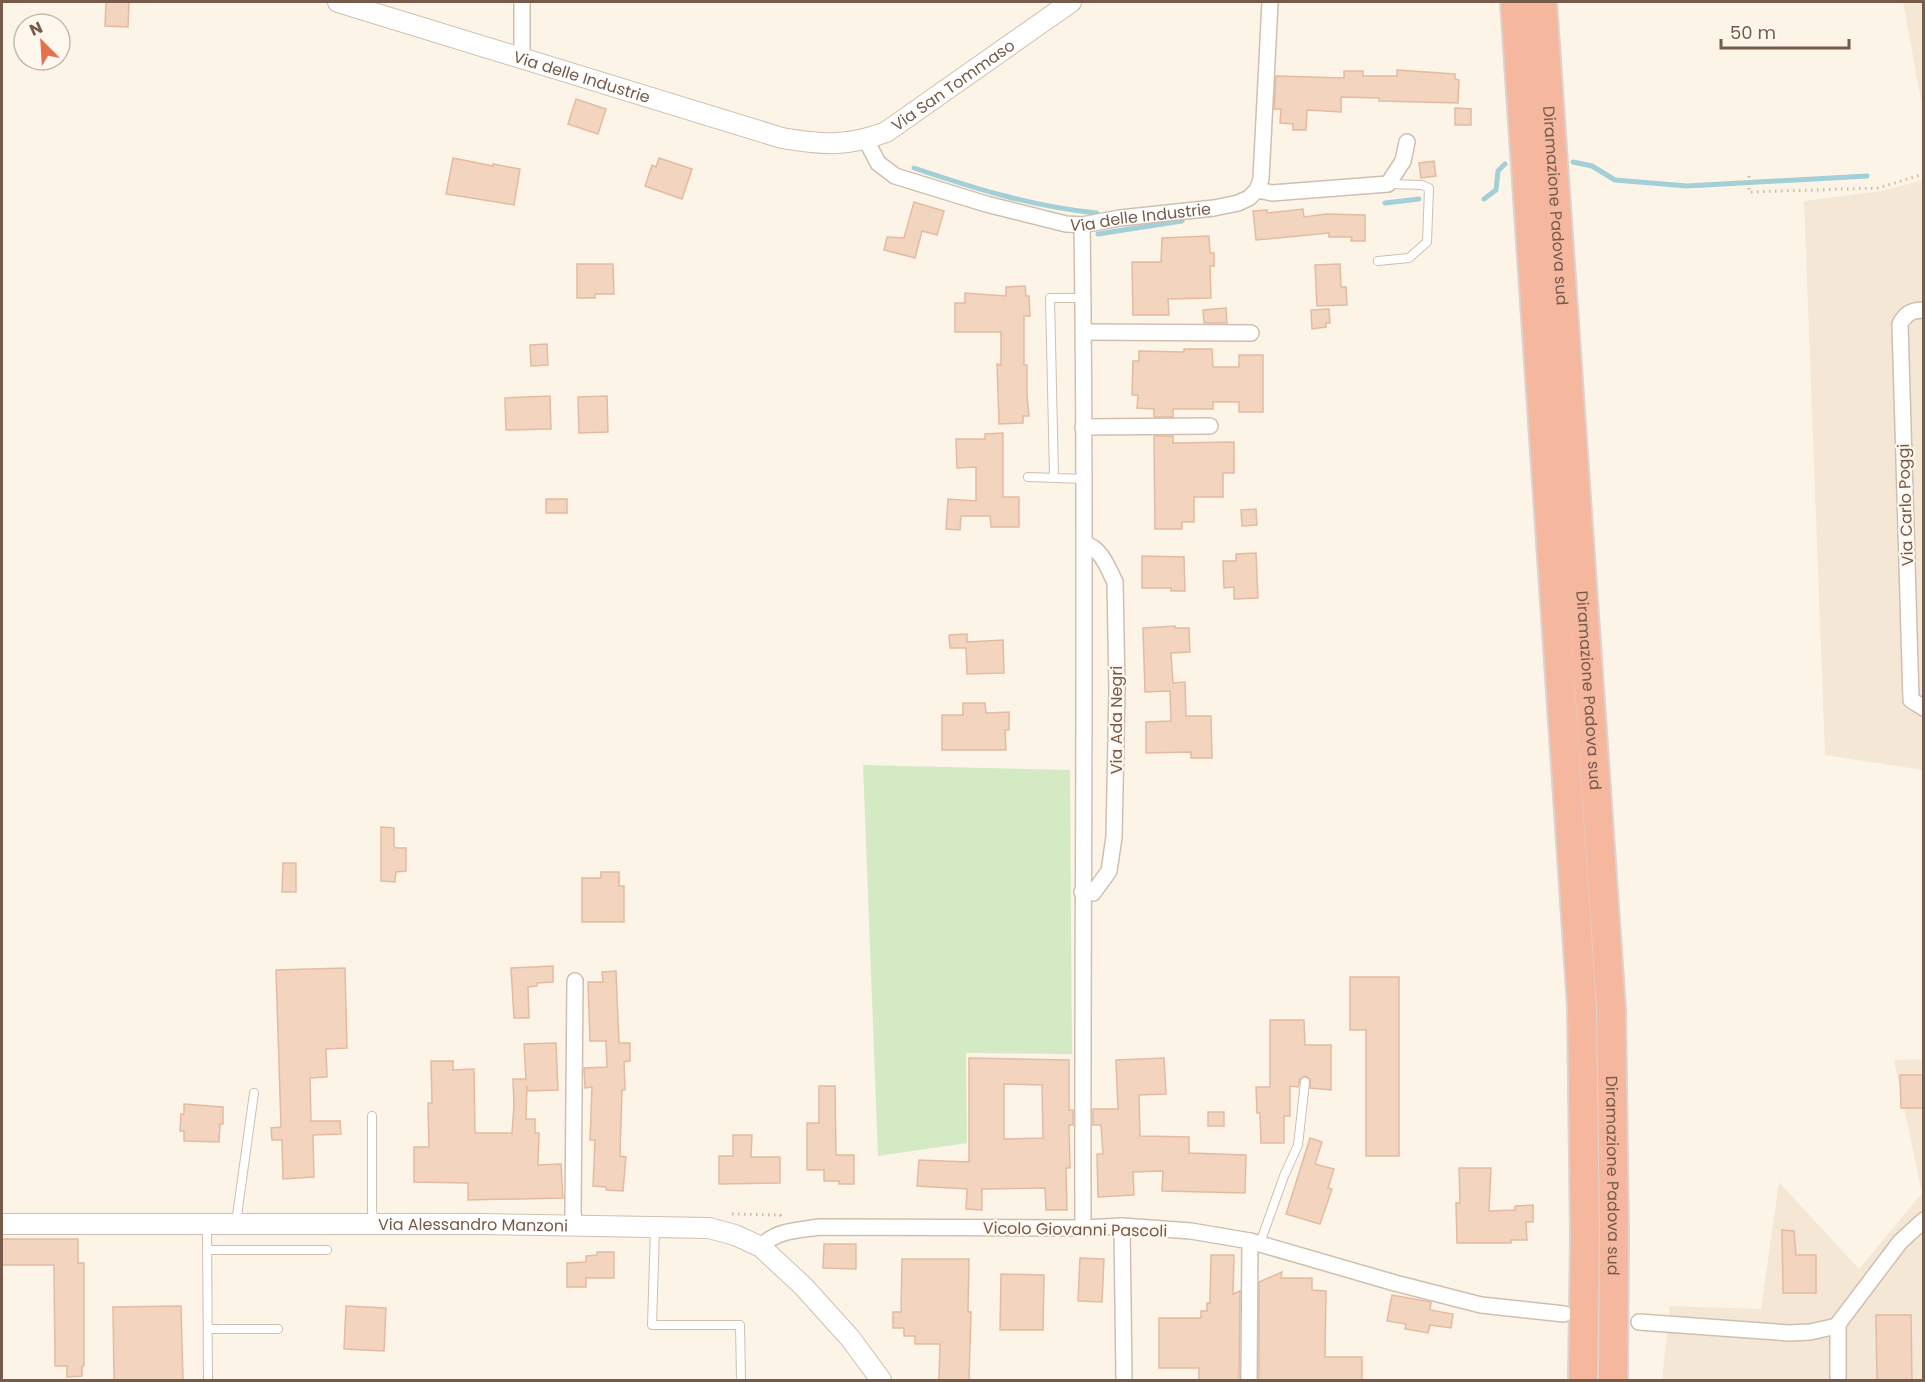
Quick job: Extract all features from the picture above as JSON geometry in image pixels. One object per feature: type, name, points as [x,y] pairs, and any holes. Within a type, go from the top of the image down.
[{"type":"highway","name":"Diramazione Padova sud","points":[[1515,2],[1582,1006],[1585,1236],[1583,1380]]},
{"type":"highway","name":"Diramazione Padova sud","points":[[1542,2],[1611,1009],[1613,1380]]},
{"type":"street","name":"Via delle Industrie","points":[[338,2],[782,138],[827,145]]},
{"type":"street","points":[[522,2],[522,58]]},
{"type":"street","name":"Via San Tommaso","points":[[827,145],[866,140],[886,132],[1071,2]]},
{"type":"street","points":[[1270,2],[1261,179],[1257,190],[1272,193],[1388,184],[1403,161],[1407,142]]},
{"type":"street","name":"Via delle Industrie","points":[[866,140],[878,163],[895,176],[986,204],[1066,224],[1082,225],[1120,218],[1214,208],[1238,203],[1249,198],[1257,190]]},
{"type":"street","name":"Via Ada Negri","points":[[1082,225],[1085,479],[1082,892],[1083,1228]]},
{"type":"street","name":"Via Carlo Poggi","points":[[1923,310],[1913,310],[1900,324],[1911,700],[1923,708]]},
{"type":"street","points":[[1083,332],[1251,333]]},
{"type":"street","points":[[1083,427],[1210,426]]},
{"type":"street","name":"Via Ada Negri","points":[[1082,892],[1093,893],[1109,871],[1114,837],[1117,764],[1115,582],[1102,555],[1092,546],[1085,544]]},
{"type":"street","points":[[575,981],[573,1213],[575,1225]]},
{"type":"street","points":[[1838,1380],[1837,1326],[1900,1242],[1923,1220]]},
{"type":"street","name":"Via Alessandro Manzoni","points":[[2,1224],[575,1225],[709,1228],[735,1235],[761,1247],[803,1286],[850,1338],[881,1380]]},
{"type":"street","points":[[1122,1226],[1124,1380]]},
{"type":"street","name":"Vicolo Giovanni Pascoli","points":[[761,1247],[767,1239],[780,1233],[820,1227],[1083,1228],[1122,1226],[1191,1231],[1255,1242],[1395,1283],[1481,1305],[1564,1314]]},
{"type":"street","points":[[1249,1380],[1255,1242]]},
{"type":"street","points":[[1639,1322],[1789,1333],[1810,1332],[1837,1326]]},
{"type":"lane","points":[[1378,261],[1409,258],[1427,242],[1429,188],[1422,185],[1388,184]]},
{"type":"lane","points":[[1054,477],[1050,298],[1083,298]]},
{"type":"lane","points":[[1028,477],[1085,479]]},
{"type":"lane","points":[[1255,1242],[1298,1145],[1305,1082]]},
{"type":"lane","points":[[236,1225],[254,1093]]},
{"type":"lane","points":[[372,1116],[372,1211],[375,1225]]},
{"type":"lane","points":[[207,1225],[208,1380]]},
{"type":"lane","points":[[655,1227],[652,1325],[740,1325],[741,1380]]},
{"type":"lane","points":[[207,1250],[327,1250]]},
{"type":"lane","points":[[208,1329],[278,1329]]},
{"type":"path","points":[[1749,176],[1749,192],[1878,188],[1923,174]]},
{"type":"shaded area","points":[[1903,2],[1923,2],[1923,111]]},
{"type":"shaded area","points":[[1923,180],[1923,770],[1825,755],[1804,201],[1881,191]]},
{"type":"shaded area","points":[[1923,1059],[1923,1380],[1662,1380],[1670,1306],[1761,1309],[1779,1182],[1859,1269],[1922,1193],[1894,1060]]},
{"type":"green space","points":[[863,765],[1070,770],[1072,1054],[966,1053],[967,1143],[878,1156]]},
{"type":"building","points":[[106,2],[129,2],[128,27],[105,26]]},
{"type":"building","points":[[1397,70],[1455,74],[1455,79],[1459,80],[1458,103],[1379,101],[1379,98],[1341,97],[1341,112],[1307,110],[1306,130],[1293,130],[1293,124],[1280,123],[1281,109],[1274,109],[1276,76],[1344,78],[1344,71],[1363,71],[1363,76],[1397,76]]},
{"type":"building","points":[[576,99],[606,109],[598,134],[568,124]]},
{"type":"building","points":[[1455,108],[1471,109],[1471,125],[1455,125]]},
{"type":"building","points":[[453,158],[520,169],[514,205],[446,194]]},
{"type":"building","points":[[659,158],[692,169],[682,199],[645,186],[652,165],[656,167]]},
{"type":"building","points":[[1434,161],[1436,176],[1421,178],[1419,163]]},
{"type":"building","points":[[914,202],[944,211],[937,235],[922,231],[915,258],[884,250],[887,237],[904,238]]},
{"type":"building","points":[[1303,209],[1304,217],[1326,214],[1365,215],[1365,241],[1351,241],[1352,237],[1329,237],[1329,233],[1256,240],[1253,211],[1267,210],[1268,213]]},
{"type":"building","points":[[1209,236],[1210,253],[1214,253],[1214,266],[1210,266],[1211,298],[1168,299],[1169,315],[1133,315],[1132,262],[1161,262],[1162,238]]},
{"type":"building","points":[[577,264],[613,264],[614,294],[595,294],[595,298],[577,298]]},
{"type":"building","points":[[1340,264],[1341,287],[1346,287],[1347,305],[1317,306],[1315,265]]},
{"type":"building","points":[[1025,286],[1026,296],[1029,296],[1030,316],[1024,316],[1024,365],[1027,365],[1029,416],[1023,416],[1023,423],[999,424],[997,364],[1001,365],[1001,332],[955,332],[955,303],[965,303],[965,293],[1006,296],[1006,287]]},
{"type":"building","points":[[1226,308],[1227,323],[1204,323],[1203,310]]},
{"type":"building","points":[[1329,309],[1330,323],[1326,323],[1326,327],[1312,329],[1311,310]]},
{"type":"building","points":[[547,344],[548,365],[531,366],[530,345]]},
{"type":"building","points":[[1184,349],[1212,349],[1213,367],[1239,367],[1239,355],[1263,355],[1263,412],[1239,412],[1239,402],[1213,402],[1213,409],[1173,409],[1173,417],[1154,417],[1154,409],[1137,408],[1138,395],[1132,395],[1133,361],[1139,361],[1139,351],[1184,352]]},
{"type":"building","points":[[550,396],[551,429],[506,430],[505,398]]},
{"type":"building","points":[[607,396],[608,432],[579,433],[578,397]]},
{"type":"building","points":[[1003,433],[1003,497],[1019,497],[1019,527],[991,527],[990,516],[961,516],[960,530],[946,529],[948,499],[976,501],[976,467],[957,468],[956,439],[985,439],[985,434]]},
{"type":"building","points":[[1154,436],[1173,436],[1173,443],[1234,442],[1234,473],[1223,473],[1223,497],[1194,497],[1194,522],[1182,522],[1182,529],[1155,529]]},
{"type":"building","points":[[546,499],[567,499],[567,513],[546,513]]},
{"type":"building","points":[[1256,509],[1257,525],[1242,526],[1241,510]]},
{"type":"building","points":[[1256,553],[1258,598],[1234,599],[1234,587],[1224,588],[1223,561],[1236,561],[1236,554]]},
{"type":"building","points":[[1142,556],[1184,557],[1185,591],[1171,591],[1171,588],[1142,588]]},
{"type":"building","points":[[1175,626],[1175,628],[1189,628],[1190,652],[1171,653],[1173,683],[1185,682],[1186,716],[1211,716],[1212,758],[1191,758],[1191,752],[1146,753],[1146,722],[1171,721],[1170,691],[1145,692],[1143,628]]},
{"type":"building","points":[[967,634],[967,642],[1003,640],[1004,673],[967,674],[966,648],[950,648],[949,635]]},
{"type":"building","points":[[963,703],[985,703],[986,713],[1009,712],[1009,730],[1005,730],[1006,750],[942,750],[942,715],[963,715]]},
{"type":"building","points":[[381,827],[394,828],[394,846],[406,848],[406,871],[396,872],[395,882],[381,881]]},
{"type":"building","points":[[283,863],[296,863],[296,892],[282,892]]},
{"type":"building","points":[[601,872],[619,872],[619,886],[624,886],[624,922],[582,922],[582,878],[601,878]]},
{"type":"building","points":[[553,966],[553,982],[537,983],[537,986],[528,987],[529,1018],[514,1018],[511,968]]},
{"type":"building","points":[[345,968],[347,1048],[326,1049],[327,1077],[310,1078],[311,1121],[340,1121],[341,1134],[313,1135],[314,1177],[283,1179],[282,1140],[272,1140],[271,1128],[281,1127],[276,970]]},
{"type":"building","points":[[616,971],[619,1043],[630,1043],[630,1061],[624,1062],[625,1090],[622,1090],[620,1156],[626,1157],[623,1191],[606,1190],[606,1187],[593,1186],[595,1140],[590,1140],[592,1087],[585,1088],[584,1068],[607,1067],[606,1041],[590,1041],[588,982],[603,982],[602,972]]},
{"type":"building","points":[[1350,977],[1399,977],[1399,1156],[1366,1156],[1366,1030],[1350,1030]]},
{"type":"building","points":[[1270,1020],[1304,1020],[1305,1045],[1331,1045],[1331,1090],[1310,1088],[1310,1079],[1305,1076],[1300,1079],[1298,1087],[1290,1086],[1290,1116],[1284,1116],[1284,1143],[1261,1143],[1260,1113],[1257,1113],[1256,1087],[1270,1087]]},
{"type":"building","points":[[556,1043],[558,1090],[527,1091],[527,1086],[526,1119],[535,1119],[535,1133],[539,1133],[538,1165],[561,1164],[563,1198],[468,1200],[468,1183],[414,1182],[414,1147],[429,1147],[428,1103],[432,1103],[431,1061],[453,1061],[453,1070],[474,1069],[475,1133],[512,1133],[513,1079],[526,1079],[524,1044]]},
{"type":"building","points":[[969,1058],[1069,1060],[1069,1110],[1073,1110],[1073,1125],[1069,1125],[1070,1168],[1066,1168],[1067,1210],[1046,1210],[1045,1188],[982,1189],[982,1210],[966,1209],[967,1189],[917,1186],[919,1160],[969,1162]],"holes":[[[1004,1084],[1042,1085],[1043,1138],[1004,1139]]]},
{"type":"building","points":[[1164,1058],[1166,1094],[1139,1095],[1140,1136],[1189,1137],[1189,1153],[1246,1155],[1245,1193],[1162,1191],[1163,1171],[1133,1172],[1134,1195],[1098,1197],[1097,1154],[1103,1154],[1101,1125],[1093,1125],[1093,1109],[1118,1109],[1116,1060]]},
{"type":"building","points":[[1900,1075],[1923,1075],[1923,1108],[1901,1108]]},
{"type":"building","points":[[819,1086],[835,1086],[836,1155],[854,1155],[854,1184],[824,1181],[824,1170],[807,1170],[807,1123],[819,1123]]},
{"type":"building","points":[[184,1104],[223,1107],[223,1124],[220,1124],[219,1142],[184,1141],[184,1131],[180,1131]]},
{"type":"building","points":[[1208,1112],[1224,1112],[1224,1126],[1208,1126]]},
{"type":"building","points":[[733,1135],[752,1135],[751,1157],[780,1157],[780,1183],[719,1184],[719,1156],[733,1156]]},
{"type":"building","points":[[1310,1138],[1322,1142],[1315,1164],[1334,1169],[1328,1188],[1332,1189],[1320,1224],[1286,1214]]},
{"type":"building","points":[[1459,1168],[1491,1168],[1489,1211],[1515,1210],[1515,1206],[1533,1205],[1533,1222],[1526,1222],[1527,1240],[1511,1240],[1511,1243],[1457,1243],[1456,1203],[1460,1203]]},
{"type":"building","points":[[1782,1230],[1794,1231],[1796,1255],[1816,1255],[1816,1293],[1783,1293]]},
{"type":"building","points":[[2,1239],[78,1239],[78,1263],[84,1263],[84,1366],[82,1366],[82,1376],[67,1377],[67,1366],[55,1366],[54,1265],[2,1265]]},
{"type":"building","points":[[824,1244],[856,1244],[856,1269],[823,1268]]},
{"type":"building","points":[[597,1252],[614,1252],[614,1278],[586,1278],[586,1287],[567,1287],[567,1263],[586,1262],[586,1256],[597,1255]]},
{"type":"building","points":[[1211,1255],[1234,1255],[1233,1294],[1240,1291],[1239,1380],[1199,1380],[1199,1368],[1159,1368],[1159,1318],[1201,1318],[1201,1311],[1207,1311],[1207,1303],[1210,1303]]},
{"type":"building","points":[[1080,1258],[1104,1259],[1102,1302],[1078,1301]]},
{"type":"building","points":[[902,1259],[969,1259],[968,1312],[971,1312],[969,1380],[939,1380],[940,1344],[915,1344],[915,1336],[904,1336],[904,1328],[893,1328],[893,1312],[901,1312]]},
{"type":"building","points":[[1282,1272],[1281,1278],[1312,1278],[1312,1290],[1326,1291],[1325,1357],[1362,1357],[1362,1380],[1259,1380],[1259,1282]]},
{"type":"building","points":[[1001,1274],[1044,1275],[1043,1330],[1000,1330]]},
{"type":"building","points":[[1392,1295],[1431,1302],[1430,1310],[1453,1314],[1451,1328],[1430,1325],[1428,1333],[1405,1329],[1406,1324],[1387,1321]]},
{"type":"building","points":[[181,1306],[183,1380],[114,1380],[113,1307]]},
{"type":"building","points":[[346,1306],[386,1308],[384,1351],[344,1349]]},
{"type":"building","points":[[1876,1315],[1911,1315],[1912,1380],[1877,1380]]},
{"type":"waterway","points":[[1573,162],[1592,166],[1615,180],[1687,186],[1867,176]]},
{"type":"waterway","points":[[1484,199],[1496,190],[1498,171],[1505,164]]},
{"type":"waterway","points":[[914,168],[1027,201],[1097,213]]},
{"type":"waterway","points":[[1385,203],[1419,199]]},
{"type":"waterway","points":[[1098,234],[1182,221]]}]
